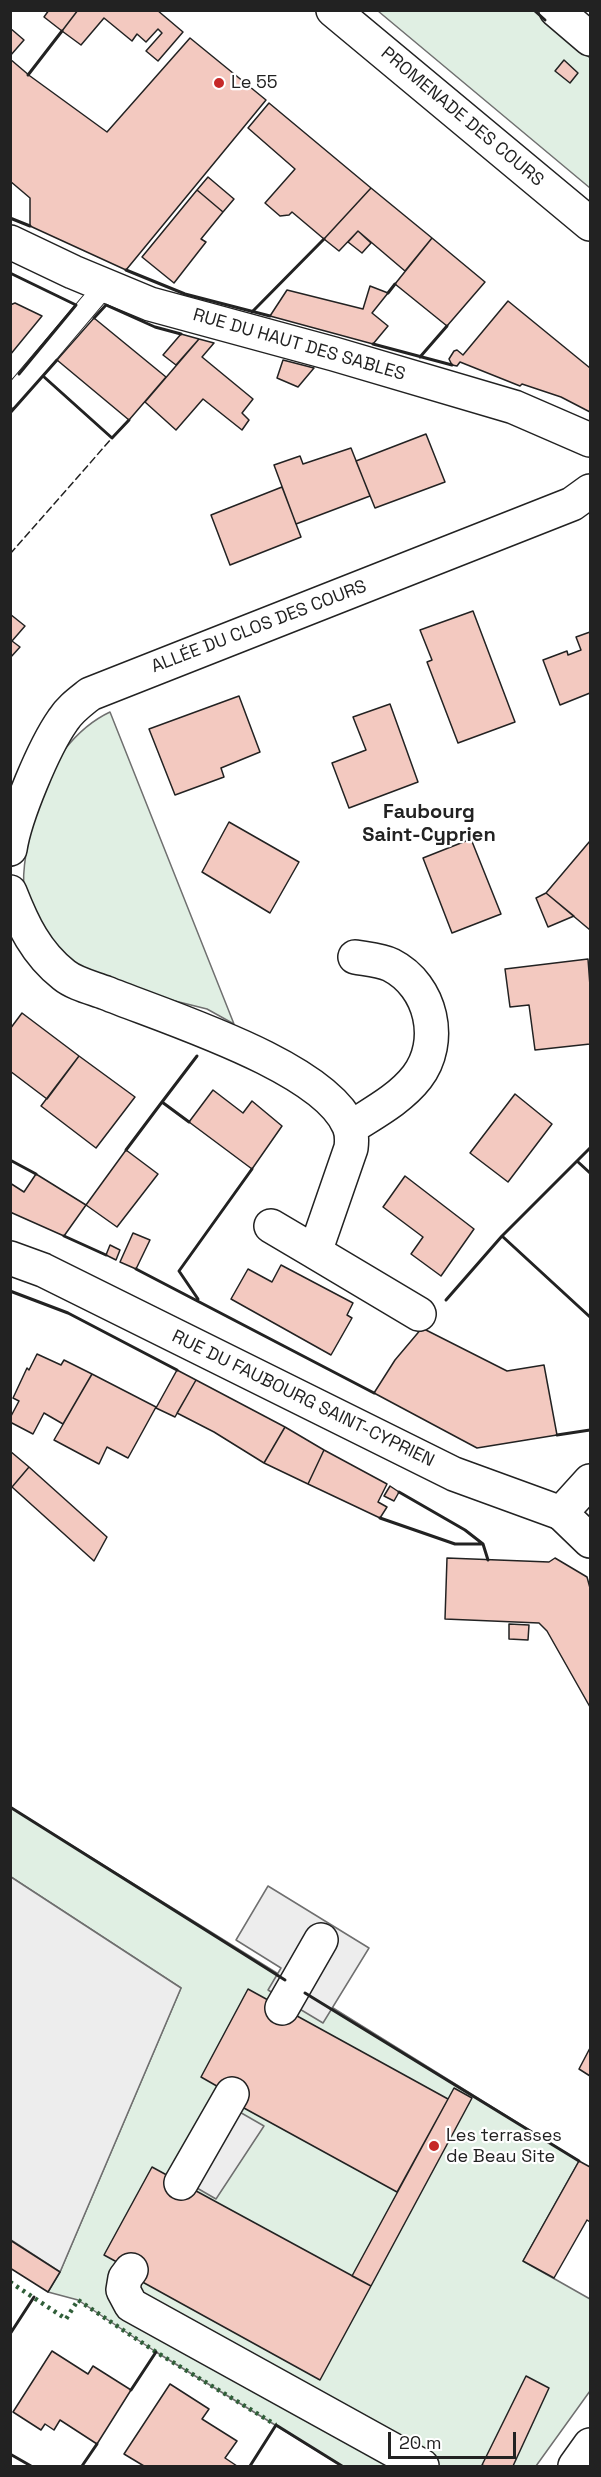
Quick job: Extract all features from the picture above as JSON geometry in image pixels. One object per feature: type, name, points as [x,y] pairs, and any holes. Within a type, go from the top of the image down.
[{"type":"street","name":"PROMENADE DES COURS","points":[[333,10],[591,224]]},
{"type":"street","points":[[556,10],[591,39]]},
{"type":"street","name":"RUE DU HAUT DES SABLES","points":[[10,242],[150,304],[334,354],[514,407],[591,440]]},
{"type":"street","name":"ALLÉE DU CLOS DES COURS","points":[[10,849],[27,795],[55,733],[72,709],[90,694],[572,504],[591,491]]},
{"type":"street","points":[[10,892],[28,934],[45,957],[66,977],[157,1014],[232,1040],[307,1082],[333,1103],[345,1117],[350,1128],[351,1148],[315,1252]]},
{"type":"street","points":[[350,1128],[409,1086],[425,1062],[432,1035],[428,1009],[416,987],[391,965],[355,957]]},
{"type":"street","points":[[271,1226],[419,1314]]},
{"type":"street","name":"RUE DU FAUBOURG SAINT-CYPRIEN","points":[[10,1258],[53,1275],[454,1474],[561,1513]]},
{"type":"street","points":[[591,1481],[561,1513],[591,1541]]},
{"type":"street","points":[[282,2008],[321,1940]]},
{"type":"street","points":[[181,2183],[232,2094]]},
{"type":"street","points":[[131,2270],[125,2278],[123,2290],[131,2305],[422,2466]]},
{"type":"street","points":[[575,2466],[591,2445]]},
{"type":"lane","points":[[10,398],[105,286]]},
{"type":"green space","points":[[378,11],[534,11],[590,58],[590,188]]},
{"type":"green space","points":[[110,712],[234,1024],[207,1009],[155,996],[62,962],[29,906],[24,883],[24,865],[34,821],[48,779],[70,743],[91,723]]},
{"type":"green space","points":[[10,1807],[579,2161],[523,2261],[590,2299],[590,2391],[536,2466],[342,2466],[156,2352],[78,2300],[48,2292],[60,2272],[181,1988],[11,1877]]},
{"type":"shaded area","points":[[11,1877],[181,1988],[60,2272],[11,2240]]},
{"type":"shaded area","points":[[268,1886],[369,1948],[323,2023],[268,1990],[281,1968],[236,1940]]},
{"type":"shaded area","points":[[217,2099],[264,2126],[216,2199],[171,2173]]},
{"type":"building","points":[[49,10],[78,10],[62,31],[44,17]]},
{"type":"building","points":[[78,10],[157,10],[183,32],[158,61],[146,51],[162,33],[158,29],[146,42],[137,34],[132,41],[104,18],[81,45],[62,31]]},
{"type":"building","points":[[10,28],[24,40],[10,56]]},
{"type":"building","points":[[190,38],[266,100],[126,270],[30,226],[30,198],[10,181],[10,59],[107,132]]},
{"type":"building","points":[[564,60],[578,73],[570,83],[555,71]]},
{"type":"building","points":[[269,103],[371,188],[324,239],[292,212],[289,215],[280,216],[265,203],[295,169],[248,128]]},
{"type":"building","points":[[208,177],[234,199],[223,212],[197,190]]},
{"type":"building","points":[[371,188],[432,238],[405,271],[358,231],[339,251],[324,239]]},
{"type":"building","points":[[197,190],[223,212],[201,239],[206,242],[174,283],[142,257]]},
{"type":"building","points":[[358,231],[371,243],[362,253],[348,242]]},
{"type":"building","points":[[432,238],[485,282],[447,326],[395,284]]},
{"type":"building","points":[[370,286],[388,293],[372,313],[388,326],[373,344],[270,316],[287,290],[363,309]]},
{"type":"building","points":[[508,301],[590,368],[590,412],[561,397],[522,384],[520,386],[460,362],[457,366],[452,365],[449,359],[454,351],[457,350],[463,355]]},
{"type":"building","points":[[15,303],[42,316],[10,355],[10,305]]},
{"type":"building","points":[[94,318],[166,377],[129,420],[57,360]]},
{"type":"building","points":[[181,334],[199,339],[176,365],[163,355]]},
{"type":"building","points":[[199,339],[214,343],[202,357],[253,399],[242,413],[249,420],[242,430],[203,399],[176,430],[145,402]]},
{"type":"building","points":[[283,360],[314,368],[298,387],[277,378]]},
{"type":"building","points":[[426,434],[445,482],[375,508],[356,461]]},
{"type":"building","points":[[351,448],[370,496],[296,524],[274,465],[300,456],[303,464]]},
{"type":"building","points":[[282,487],[301,537],[230,565],[211,515]]},
{"type":"building","points":[[473,611],[515,722],[458,743],[427,662],[432,660],[420,630]]},
{"type":"building","points":[[10,614],[25,626],[12,641],[20,647],[10,658]]},
{"type":"building","points":[[590,632],[590,693],[560,705],[543,660],[567,651],[568,655],[581,650],[576,637]]},
{"type":"building","points":[[239,696],[260,752],[221,768],[224,777],[175,795],[149,729]]},
{"type":"building","points":[[390,704],[418,782],[349,808],[332,763],[366,750],[353,717]]},
{"type":"building","points":[[229,822],[299,862],[270,913],[202,872]]},
{"type":"building","points":[[471,839],[501,914],[452,933],[423,858]]},
{"type":"building","points":[[590,841],[590,930],[546,893]]},
{"type":"building","points":[[546,893],[574,916],[548,927],[536,898]]},
{"type":"building","points":[[588,959],[590,1044],[535,1050],[529,1005],[510,1007],[505,969]]},
{"type":"building","points":[[22,1013],[79,1056],[47,1099],[10,1071],[10,1029]]},
{"type":"building","points":[[79,1056],[135,1097],[96,1148],[41,1106]]},
{"type":"building","points":[[213,1090],[243,1113],[252,1101],[282,1126],[252,1169],[189,1122]]},
{"type":"building","points":[[515,1094],[552,1124],[508,1182],[470,1153]]},
{"type":"building","points":[[126,1150],[158,1174],[117,1227],[86,1205]]},
{"type":"building","points":[[36,1174],[86,1205],[64,1236],[10,1212],[10,1183],[24,1192]]},
{"type":"building","points":[[405,1176],[474,1229],[441,1276],[411,1254],[423,1237],[383,1207]]},
{"type":"building","points":[[133,1233],[150,1240],[136,1269],[120,1262]]},
{"type":"building","points":[[110,1245],[120,1250],[116,1260],[106,1255]]},
{"type":"building","points":[[281,1265],[353,1303],[347,1315],[352,1318],[331,1355],[231,1299],[248,1269],[272,1282]]},
{"type":"building","points":[[422,1328],[507,1371],[544,1365],[557,1435],[477,1448],[374,1393],[395,1360]]},
{"type":"building","points":[[37,1354],[61,1365],[64,1360],[92,1374],[63,1424],[44,1413],[33,1434],[10,1422],[10,1418],[19,1401],[13,1398],[27,1368],[29,1370]]},
{"type":"building","points":[[177,1370],[196,1380],[175,1417],[156,1408]]},
{"type":"building","points":[[92,1374],[156,1407],[128,1458],[107,1447],[99,1464],[54,1440]]},
{"type":"building","points":[[196,1380],[285,1427],[264,1463],[214,1432],[177,1413]]},
{"type":"building","points":[[285,1427],[324,1450],[308,1484],[264,1463]]},
{"type":"building","points":[[324,1450],[387,1484],[378,1502],[387,1507],[380,1518],[308,1484]]},
{"type":"building","points":[[10,1451],[29,1467],[12,1487],[10,1485]]},
{"type":"building","points":[[29,1467],[107,1537],[94,1561],[12,1487]]},
{"type":"building","points":[[390,1486],[399,1492],[394,1501],[384,1496]]},
{"type":"building","points":[[447,1558],[549,1562],[555,1558],[587,1577],[590,1588],[590,1707],[547,1631],[539,1623],[445,1619]]},
{"type":"building","points":[[509,1624],[529,1625],[528,1640],[509,1639]]},
{"type":"building","points":[[248,1989],[448,2099],[397,2192],[233,2102],[236,2097],[201,2077]]},
{"type":"building","points":[[590,2048],[590,2076],[579,2069]]},
{"type":"building","name":"Les terrasses de Beau Site","points":[[454,2088],[472,2098],[371,2286],[352,2276]]},
{"type":"building","points":[[579,2161],[590,2167],[590,2222],[587,2220],[554,2278],[523,2261]]},
{"type":"building","points":[[152,2167],[371,2286],[320,2380],[137,2279],[139,2274],[104,2255]]},
{"type":"building","points":[[10,2240],[60,2272],[48,2292],[10,2268]]},
{"type":"building","points":[[52,2351],[88,2374],[93,2366],[131,2390],[97,2444],[60,2420],[54,2430],[45,2424],[41,2430],[13,2412]]},
{"type":"building","points":[[526,2376],[549,2388],[513,2466],[482,2465]]},
{"type":"building","points":[[170,2384],[209,2409],[202,2419],[237,2441],[225,2458],[237,2466],[144,2466],[124,2454]]},
{"type":"hedge","points":[[10,2282],[66,2319],[78,2300],[156,2352],[276,2425]]},
{"type":"fence","points":[[10,554],[112,438]]},
{"type":"wall","points":[[534,10],[545,20]]},
{"type":"wall","points":[[28,75],[62,31]]},
{"type":"wall","points":[[10,218],[30,226]]},
{"type":"wall","points":[[252,312],[324,239]]},
{"type":"wall","points":[[126,270],[185,294],[270,316]]},
{"type":"wall","points":[[10,273],[76,305],[19,374]]},
{"type":"wall","points":[[388,293],[395,284]]},
{"type":"wall","points":[[94,318],[106,305],[155,327],[181,334]]},
{"type":"wall","points":[[420,357],[447,326]]},
{"type":"wall","points":[[373,344],[452,365]]},
{"type":"wall","points":[[10,413],[57,360]]},
{"type":"wall","points":[[43,376],[112,438],[129,420]]},
{"type":"wall","points":[[162,1102],[197,1056]]},
{"type":"wall","points":[[126,1150],[162,1102],[189,1122]]},
{"type":"wall","points":[[577,1161],[590,1148]]},
{"type":"wall","points":[[10,1160],[36,1174]]},
{"type":"wall","points":[[502,1236],[577,1161],[590,1173]]},
{"type":"wall","points":[[198,1299],[179,1271],[252,1169]]},
{"type":"wall","points":[[64,1236],[106,1255]]},
{"type":"wall","points":[[446,1300],[502,1236],[590,1317]]},
{"type":"wall","points":[[136,1269],[374,1393]]},
{"type":"wall","points":[[10,1291],[68,1313],[177,1370]]},
{"type":"wall","points":[[557,1435],[590,1430]]},
{"type":"wall","points":[[399,1492],[465,1530],[483,1544],[488,1560]]},
{"type":"wall","points":[[380,1518],[455,1544],[481,1544]]},
{"type":"wall","points":[[10,1807],[285,1980]]},
{"type":"wall","points":[[305,1993],[579,2161]]},
{"type":"wall","points":[[10,2334],[34,2297]]},
{"type":"wall","points":[[131,2390],[156,2352]]},
{"type":"wall","points":[[250,2466],[276,2425],[342,2466]]},
{"type":"wall","points":[[82,2466],[97,2444]]},
{"type":"wall","points":[[10,2454],[31,2466]]},
{"type":"place","name":"Le 55","points":[[219,83]]},
{"type":"place","name":"Les terrasses de Beau Site","points":[[434,2146]]},
{"type":"district","name":"Faubourg Saint-Cyprien","points":[[429,824]]}]
